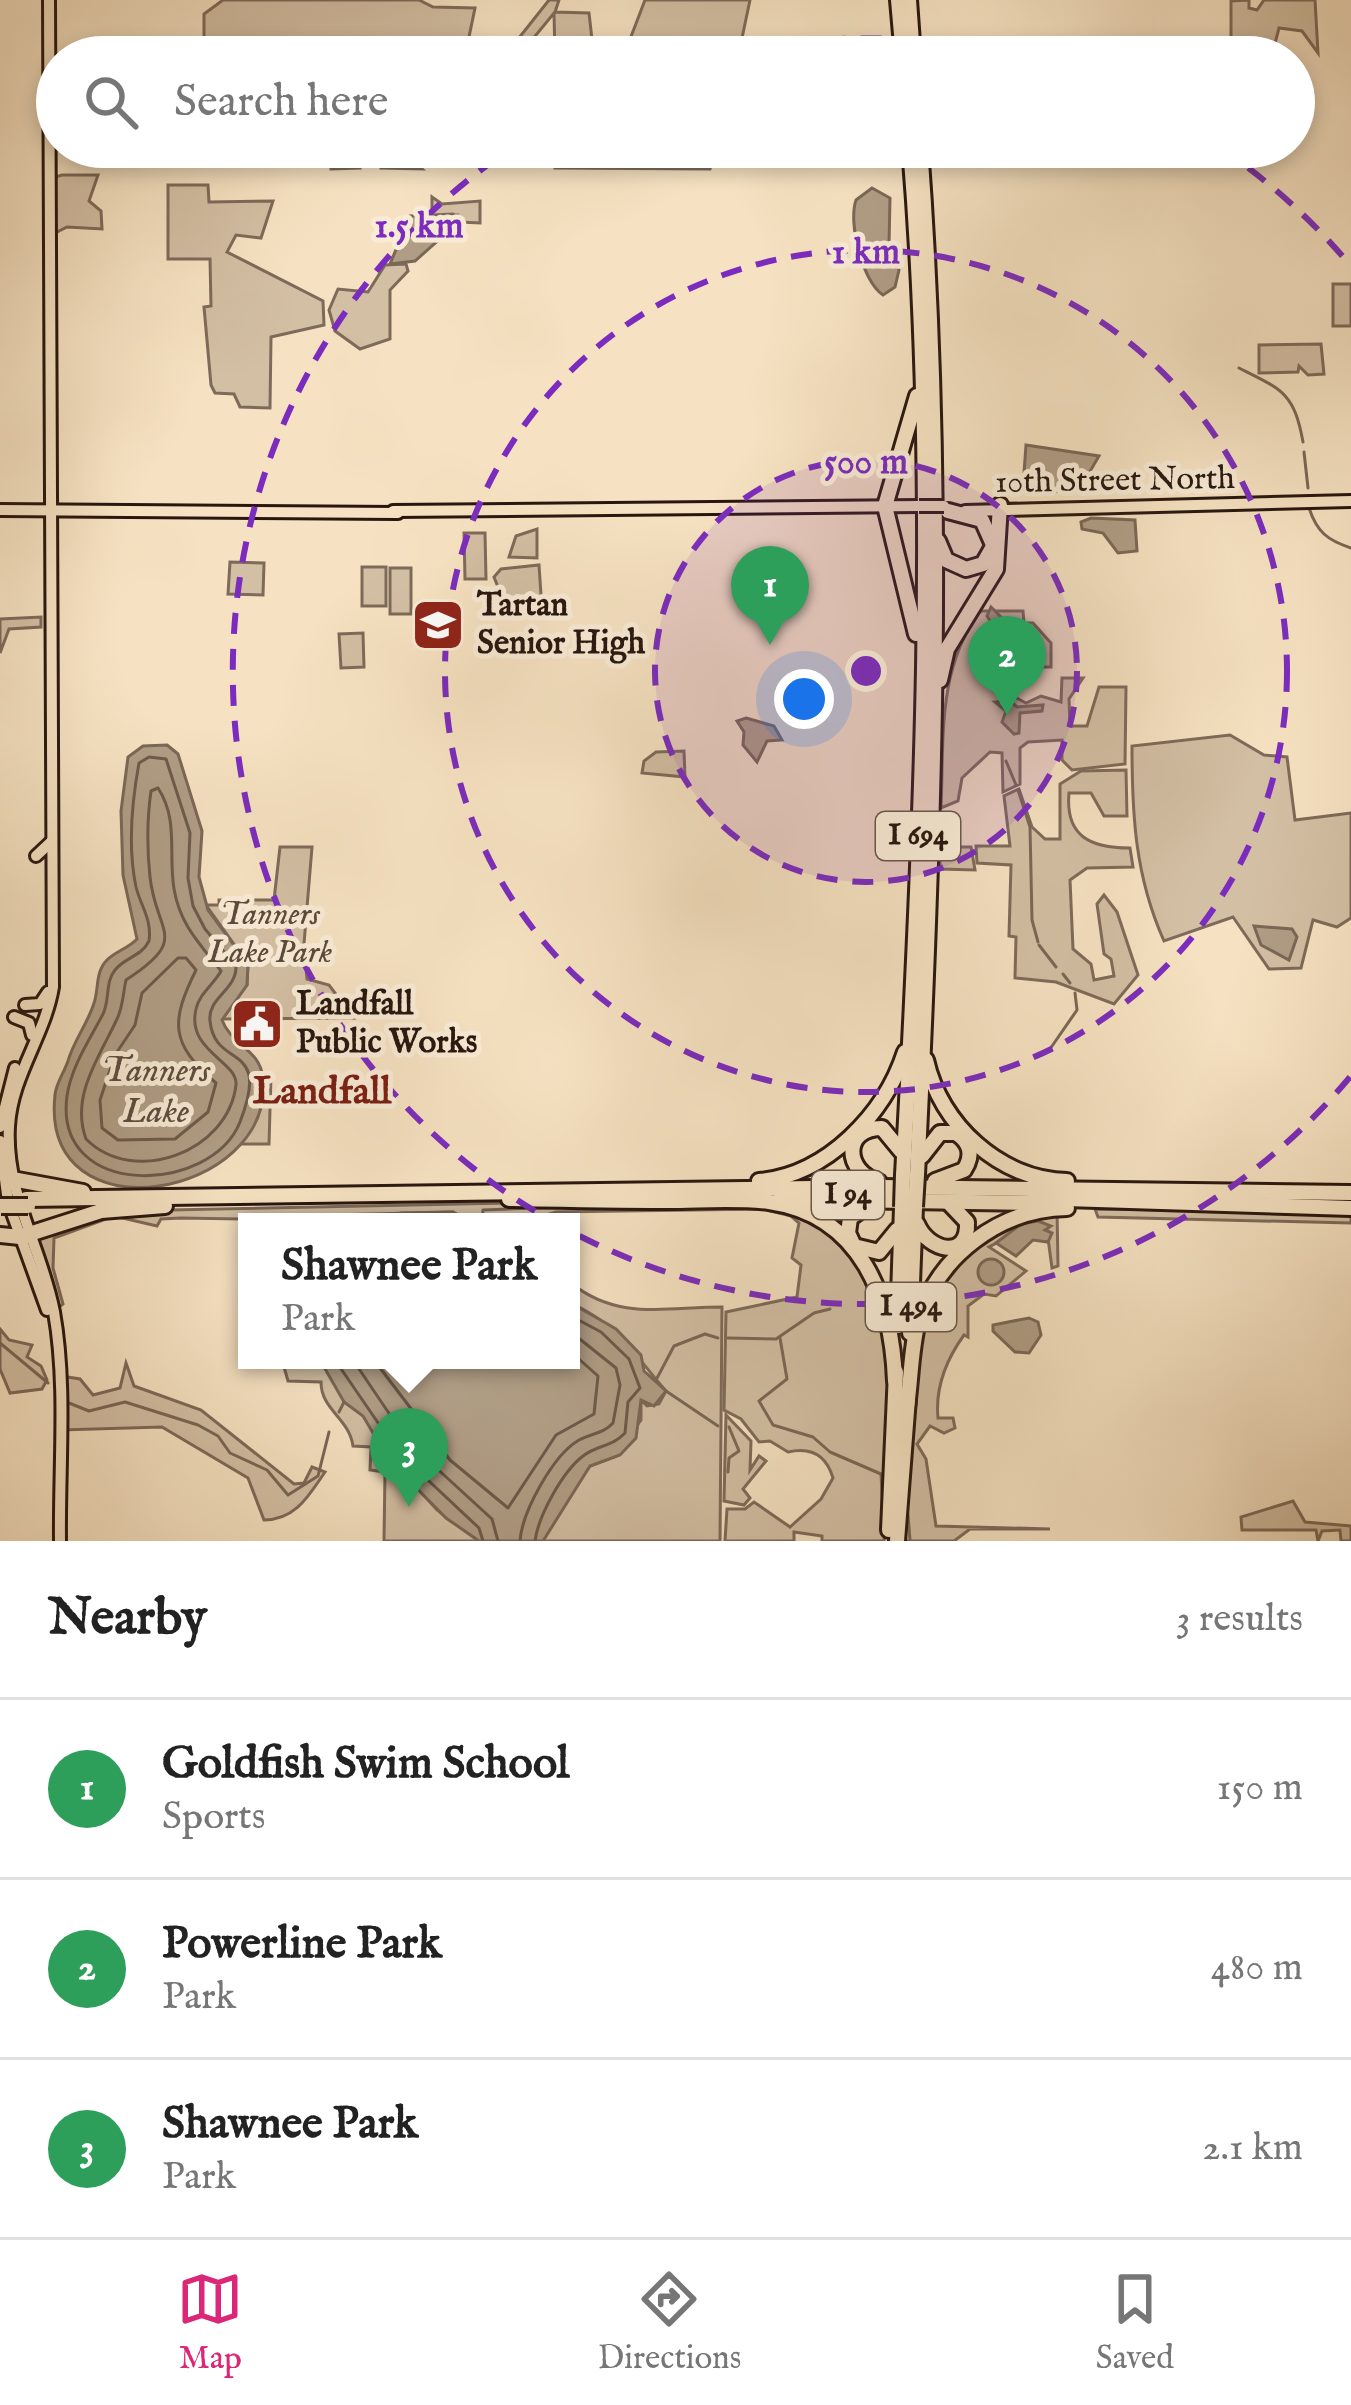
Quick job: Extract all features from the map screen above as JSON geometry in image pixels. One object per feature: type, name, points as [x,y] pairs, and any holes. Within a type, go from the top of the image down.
[{"type":"highway","points":[[898,0],[901,36]]},
{"type":"highway","points":[[909,0],[912,36]]},
{"type":"highway","name":"I 694","points":[[912,168],[923,325],[914,1174]]},
{"type":"highway","name":"I 694","points":[[917,1026],[932,757],[934,511],[934,335],[922,168]]},
{"type":"highway","points":[[921,676],[914,623],[885,509],[916,404],[923,325]]},
{"type":"highway","points":[[994,547],[982,520],[934,511],[940,548],[955,566],[978,567],[994,547],[1001,505]]},
{"type":"highway","points":[[932,757],[943,662],[996,569],[1001,505]]},
{"type":"highway","points":[[869,512],[888,530]]},
{"type":"highway","points":[[917,1026],[936,1092],[980,1146],[1030,1177],[1090,1183]]},
{"type":"highway","points":[[731,1185],[793,1174],[834,1150],[890,1090],[917,1026]]},
{"type":"highway","points":[[879,1182],[862,1175],[851,1157],[855,1140],[868,1129],[892,1134],[914,1174]]},
{"type":"highway","points":[[622,1189],[879,1182],[914,1174],[1289,1193]]},
{"type":"highway","name":"I 494","points":[[896,1541],[895,1381],[902,1207],[914,1174]]},
{"type":"highway","points":[[12,1178],[168,1202]]},
{"type":"highway","name":"I 94","points":[[0,1204],[622,1189],[1351,1193]]},
{"type":"highway","name":"I 94","points":[[168,1202],[374,1206],[504,1198],[890,1195],[1351,1208]]},
{"type":"highway","points":[[504,1198],[902,1207],[938,1200],[1125,1207]]},
{"type":"highway","points":[[902,1207],[930,1245],[953,1249],[965,1238],[967,1222],[956,1206],[938,1200]]},
{"type":"highway","points":[[715,1201],[794,1208],[843,1241],[885,1299],[895,1381]]},
{"type":"highway","points":[[0,1235],[24,1236],[94,1213],[168,1202]]},
{"type":"highway","points":[[908,1407],[916,1328],[926,1299],[974,1241],[1032,1211],[1192,1205]]},
{"type":"highway","name":"I 494","points":[[896,1541],[908,1407],[902,1207]]},
{"type":"main road","points":[[49,0],[49,36]]},
{"type":"main road","points":[[49,168],[51,1000],[15,1088],[6,1144],[24,1236],[51,1333],[57,1541]]},
{"type":"main road","name":"10th Street North","points":[[592,511],[934,511],[1001,505],[1351,498]]},
{"type":"main road","name":"10th Street North","points":[[0,510],[885,509]]},
{"type":"main road","points":[[53,838],[38,858],[53,869]]},
{"type":"main road","points":[[0,1127],[4,1100],[47,992],[52,952]]},
{"type":"main road","points":[[25,1005],[37,1006],[47,992]]},
{"type":"main road","points":[[14,1017],[29,1023],[32,1035]]},
{"type":"main road","points":[[4,1100],[6,1193],[24,1236]]},
{"type":"main road","points":[[6,1144],[23,1145]]},
{"type":"green space","points":[[223,0],[419,0],[433,7],[475,8],[469,36],[204,36],[204,14]]},
{"type":"green space","points":[[549,0],[559,0],[555,12],[589,13],[592,36],[555,36],[554,13],[535,36],[520,36]]},
{"type":"green space","points":[[645,0],[750,0],[742,36],[631,36]]},
{"type":"green space","points":[[1249,0],[1249,8],[1257,10],[1264,0],[1315,0],[1318,53],[1315,36],[1302,31],[1279,28],[1277,36],[1231,36],[1231,1]]},
{"type":"green space","points":[[98,175],[89,201],[101,211],[102,229],[67,227],[53,234],[52,178]]},
{"type":"green space","points":[[168,185],[208,185],[209,202],[273,201],[261,238],[236,235],[227,252],[323,301],[324,325],[271,337],[270,408],[240,407],[234,394],[215,393],[211,385],[204,307],[211,306],[210,259],[168,259]]},
{"type":"green space","points":[[432,197],[442,204],[480,201],[480,223],[459,222],[453,214],[432,215]]},
{"type":"green space","points":[[406,264],[408,271],[390,290],[390,339],[360,349],[335,331],[329,310],[338,289],[368,292],[385,265]]},
{"type":"green space","points":[[1333,284],[1351,284],[1351,326],[1333,326]]},
{"type":"green space","points":[[1321,344],[1324,374],[1308,375],[1299,366],[1298,372],[1259,373],[1259,345]]},
{"type":"green space","points":[[537,529],[537,558],[509,557],[516,536]]},
{"type":"green space","points":[[464,533],[485,533],[486,579],[465,579]]},
{"type":"green space","points":[[230,562],[264,563],[263,595],[228,594]]},
{"type":"green space","points":[[539,565],[542,610],[507,609],[494,577],[501,569]]},
{"type":"green space","points":[[362,567],[386,567],[386,606],[362,606]]},
{"type":"green space","points":[[390,568],[411,568],[411,614],[390,614]]},
{"type":"green space","points":[[980,611],[1023,611],[1024,623],[1033,623],[1051,643],[1051,667],[1027,667],[1011,695],[1026,703],[1041,696],[1061,702],[1062,678],[1083,678],[1069,699],[1070,726],[1087,726],[1099,687],[1126,687],[1125,764],[1072,770],[1062,760],[1062,740],[1028,742],[1020,748],[1020,784],[1003,792],[1002,753],[990,752],[962,778],[958,801],[941,808],[950,681],[966,633]]},
{"type":"green space","points":[[41,617],[41,627],[9,629],[0,653],[0,619]]},
{"type":"green space","points":[[363,633],[364,667],[341,668],[339,634]]},
{"type":"green space","points":[[1230,735],[1264,755],[1287,757],[1295,820],[1351,813],[1351,918],[1337,927],[1313,920],[1301,968],[1269,969],[1233,917],[1164,941],[1154,917],[1134,821],[1132,746]]},
{"type":"green space","points":[[684,751],[685,777],[642,773],[644,761],[656,752]]},
{"type":"green space","points":[[1126,770],[1127,816],[1104,816],[1091,793],[1069,793],[1076,830],[1103,846],[1130,848],[1133,867],[1087,868],[1070,880],[1073,949],[1091,964],[1094,980],[1114,976],[1111,959],[1104,954],[1097,904],[1104,895],[1117,912],[1138,975],[1114,1004],[1056,982],[1015,978],[1016,937],[1009,936],[1011,865],[977,863],[976,846],[1010,846],[1004,796],[1019,789],[1032,827],[1045,839],[1060,839],[1060,784],[1081,771]]},
{"type":"green space","name":"Tanners Lake Park","points":[[280,847],[312,847],[304,944],[307,979],[329,985],[354,1018],[222,1019],[247,985],[248,964],[206,905],[219,905],[219,900],[274,900]]},
{"type":"green space","points":[[940,847],[971,847],[975,870],[940,869]]},
{"type":"green space","points":[[263,1075],[271,1075],[269,1144],[239,1144],[251,1125]]},
{"type":"green space","points":[[765,1203],[809,1217],[857,1258],[891,1333],[884,1541],[822,1541],[822,1536],[794,1532],[794,1541],[725,1541],[727,1509],[745,1509],[754,1502],[790,1527],[821,1499],[833,1478],[816,1454],[788,1452],[770,1441],[759,1442],[741,1419],[724,1410],[726,1312],[797,1297],[801,1265],[792,1258],[799,1223],[791,1216],[763,1209],[238,1213],[238,1219],[161,1219],[157,1226],[114,1216],[54,1238],[53,1268],[63,1304],[58,1308],[35,1238],[120,1211]]},
{"type":"green space","points":[[1057,1209],[1058,1266],[1052,1268],[1047,1231],[1018,1232],[989,1247],[1026,1271],[996,1296],[984,1294],[968,1306],[968,1337],[964,1335],[952,1354],[938,1395],[938,1418],[953,1418],[955,1428],[944,1433],[930,1426],[917,1444],[926,1459],[936,1526],[1050,1529],[970,1529],[954,1541],[904,1541],[919,1327],[937,1284],[990,1230]]},
{"type":"green space","points":[[1095,1209],[1351,1212],[1351,1223],[1098,1217]]},
{"type":"green space","points":[[580,1289],[624,1307],[722,1307],[720,1541],[543,1541],[572,1487],[590,1466],[614,1457],[641,1420],[641,1400],[647,1406],[659,1404],[666,1391],[615,1332],[580,1308]]},
{"type":"green space","points":[[0,1329],[9,1340],[32,1345],[27,1357],[41,1366],[47,1380],[42,1389],[10,1393],[0,1369]]},
{"type":"green space","points":[[126,1363],[134,1386],[201,1410],[294,1484],[304,1483],[312,1467],[325,1472],[293,1511],[264,1520],[248,1478],[162,1427],[61,1430],[61,1376],[80,1379],[93,1395],[120,1388]]},
{"type":"green space","points":[[285,1369],[400,1369],[400,1469],[437,1510],[479,1541],[384,1541],[385,1472],[370,1470],[371,1447],[353,1446],[325,1400],[321,1382],[288,1381]]},
{"type":"green space","points":[[726,1415],[751,1441],[750,1470],[759,1456],[766,1461],[743,1489],[750,1498],[744,1505],[724,1501]]},
{"type":"green space","points":[[1293,1501],[1305,1522],[1351,1526],[1351,1541],[1341,1541],[1340,1530],[1322,1531],[1318,1541],[1316,1530],[1242,1530],[1241,1517]]},
{"type":"water","points":[[872,188],[890,198],[889,246],[899,270],[895,287],[883,295],[863,265],[854,223],[856,200]]},
{"type":"water","points":[[458,215],[459,222],[415,261],[390,264],[410,216]]},
{"type":"water","points":[[1026,445],[1099,456],[1082,485],[1047,494],[1023,487]]},
{"type":"water","points":[[1091,518],[1135,520],[1137,551],[1118,553],[1103,533],[1082,529],[1081,522]]},
{"type":"water","points":[[991,607],[1007,623],[1008,642],[1026,645],[999,653],[997,632],[987,616]]},
{"type":"water","points":[[1010,701],[1017,707],[1043,705],[1042,711],[1020,713],[1019,733],[1014,734],[1002,722],[1006,711],[995,702]]},
{"type":"water","points":[[746,718],[774,726],[782,740],[767,741],[757,762],[743,745],[744,732],[737,721]]},
{"type":"water","name":"Tanners Lake","points":[[167,745],[178,754],[202,831],[199,877],[208,910],[248,964],[247,985],[222,1020],[257,1060],[263,1078],[257,1119],[233,1152],[198,1175],[158,1186],[117,1185],[82,1171],[60,1141],[55,1095],[96,998],[103,965],[137,939],[123,875],[121,811],[128,757],[143,746]]},
{"type":"water","points":[[1254,926],[1292,929],[1297,937],[1289,960],[1261,945]]},
{"type":"water","points":[[1038,1221],[1051,1226],[1045,1230],[1052,1233],[1048,1242],[1033,1240],[1016,1256],[996,1243],[1021,1224]]},
{"type":"water","points":[[991,1259],[1004,1272],[991,1285],[978,1272]]},
{"type":"water","points":[[580,1308],[616,1329],[641,1355],[644,1371],[666,1391],[654,1406],[641,1400],[636,1438],[620,1455],[590,1466],[543,1541],[479,1541],[446,1518],[389,1460],[363,1416],[344,1402],[325,1369],[580,1369]]},
{"type":"water","points":[[1029,1318],[1038,1322],[1041,1335],[1029,1353],[1015,1352],[993,1331],[993,1325]]},
{"type":"waterway","points":[[1239,368],[1284,395],[1303,442]]},
{"type":"waterway","points":[[1304,452],[1308,488]]},
{"type":"waterway","points":[[1309,508],[1324,534],[1351,548]]},
{"type":"waterway","points":[[1006,761],[1016,785]]},
{"type":"waterway","points":[[1018,790],[1030,827],[1032,920],[1038,942]]},
{"type":"waterway","points":[[1039,945],[1056,967]]},
{"type":"waterway","points":[[1063,974],[1070,983]]},
{"type":"waterway","points":[[1050,1049],[1077,1010],[1075,993]]},
{"type":"waterway","points":[[483,1213],[560,1207]]},
{"type":"waterway","points":[[728,1338],[776,1339],[814,1313],[830,1309]]},
{"type":"waterway","points":[[656,1380],[674,1346],[705,1334],[718,1338]]},
{"type":"waterway","points":[[780,1338],[787,1379],[759,1401],[773,1425],[813,1437],[830,1452],[881,1474],[883,1513]]},
{"type":"waterway","points":[[0,1343],[48,1383]]},
{"type":"waterway","points":[[666,1391],[718,1426]]},
{"type":"waterway","points":[[69,1403],[89,1411],[125,1402],[198,1425],[218,1436],[230,1453],[267,1470],[288,1495],[318,1476],[329,1432]]},
{"type":"waterway","points":[[339,1412],[344,1402]]},
{"type":"waterway","points":[[728,1472],[729,1458],[739,1451],[729,1427]]},
{"type":"waterway","points":[[908,1515],[910,1540]]},
{"type":"place","name":"Tartan Senior High","points":[[438,625]]},
{"type":"place","name":"Goldfish Swim School","points":[[770,645]]},
{"type":"place","name":"Powerline Park","points":[[1007,715]]},
{"type":"place","name":"Landfall Public Works","points":[[257,1024]]},
{"type":"place","name":"Shawnee Park","points":[[409,1507]]},
{"type":"district","name":"Landfall","points":[[322,1092]]}]
